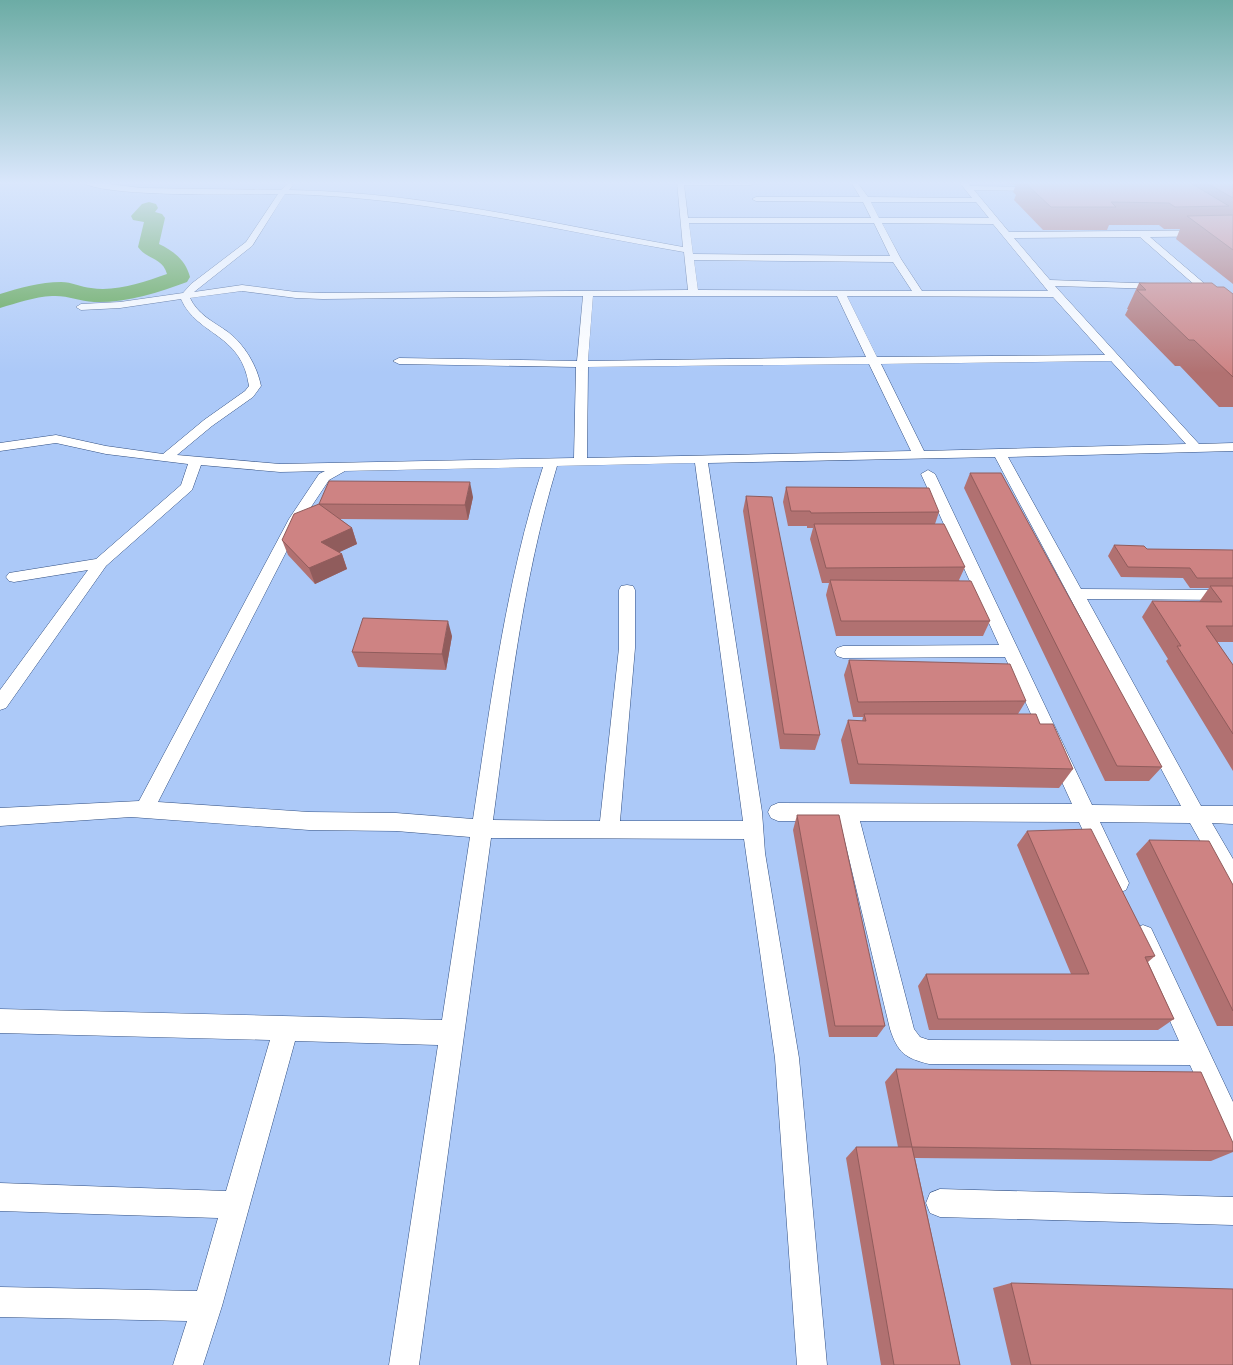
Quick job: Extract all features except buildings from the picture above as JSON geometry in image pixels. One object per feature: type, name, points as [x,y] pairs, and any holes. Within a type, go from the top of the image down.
[{"type":"street","points":[[185,296],[194,286],[247,246]]},
{"type":"street","points":[[650,246],[688,253],[896,259]]},
{"type":"street","points":[[687,246],[693,294]]},
{"type":"street","points":[[889,246],[919,294]]},
{"type":"street","points":[[1016,246],[1056,294],[1196,448]]},
{"type":"street","points":[[1155,246],[1233,313]]},
{"type":"street","points":[[1047,283],[1203,288]]},
{"type":"street","points":[[81,307],[120,306],[242,288],[304,296],[588,293],[1056,294]]},
{"type":"street","points":[[580,461],[582,364],[588,293]]},
{"type":"street","points":[[841,294],[919,455]]},
{"type":"street","points":[[166,458],[208,423],[249,394],[255,386],[255,378],[231,340],[198,316],[188,306],[185,296]]},
{"type":"street","points":[[400,362],[582,364],[1115,358]]},
{"type":"street","points":[[0,448],[56,439],[106,450],[166,458],[280,468],[1233,447]]},
{"type":"street","points":[[999,453],[1196,815],[1233,878]]},
{"type":"street","points":[[701,459],[754,830],[755,853],[787,1058],[812,1365]]},
{"type":"street","points":[[0,703],[100,562],[187,487],[196,460]]},
{"type":"street","points":[[404,1365],[513,614],[537,508],[552,463]]},
{"type":"street","points":[[418,482],[424,464]]},
{"type":"street","points":[[144,810],[296,519],[324,478],[344,466]]},
{"type":"street","points":[[928,474],[946,534],[971,589],[1010,651],[1233,1131]]},
{"type":"street","points":[[14,577],[100,562]]},
{"type":"street","points":[[609,830],[627,648],[627,590]]},
{"type":"street","points":[[1076,594],[1233,595]]},
{"type":"street","points":[[843,652],[1010,651]]},
{"type":"street","points":[[1024,725],[1044,725]]},
{"type":"street","points":[[0,817],[131,809],[309,821],[396,822],[482,829],[754,830]]},
{"type":"street","points":[[778,812],[1085,812],[1233,815]]},
{"type":"street","points":[[848,813],[902,1029],[906,1041],[916,1049],[929,1052],[1198,1053]]},
{"type":"street","points":[[0,1022],[453,1033]]},
{"type":"street","points":[[188,1365],[207,1306],[286,1029]]},
{"type":"street","points":[[0,1197],[236,1205]]},
{"type":"street","points":[[940,1203],[1233,1212]]},
{"type":"street","points":[[0,1302],[207,1306]]},
{"type":"waterway","points":[[0,301],[51,289],[69,289],[92,295],[125,293],[158,285],[179,277],[178,271],[172,262],[148,246]]}]
